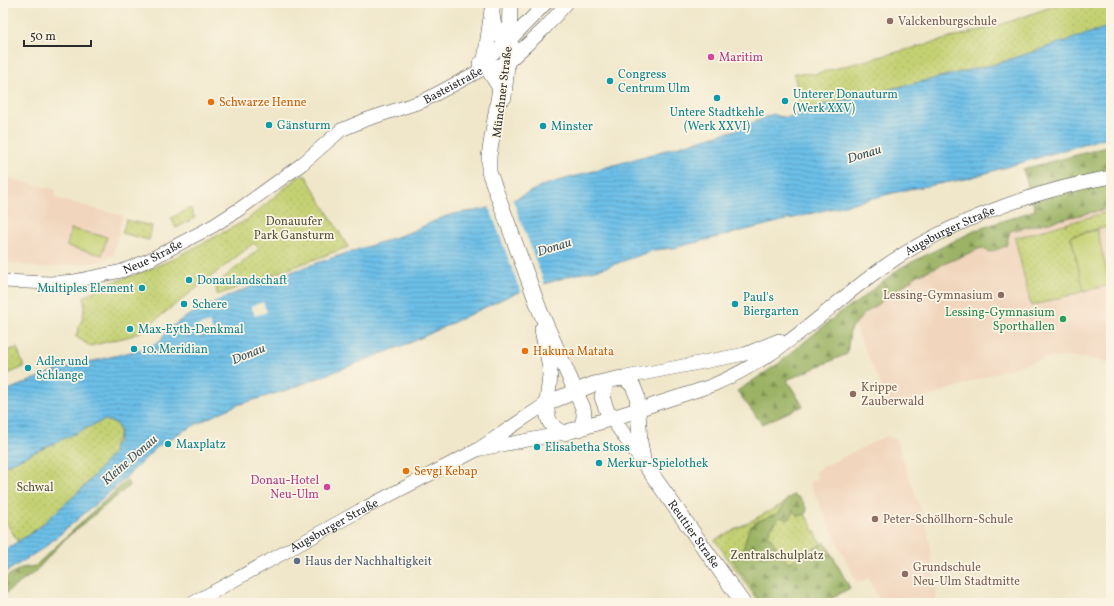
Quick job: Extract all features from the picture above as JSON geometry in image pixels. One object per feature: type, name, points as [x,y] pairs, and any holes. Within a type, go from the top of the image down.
[{"type":"main road","name":"Münchner Straße","points":[[493,185],[494,156],[503,104],[507,63],[510,3]]},
{"type":"main road","name":"Münchner Straße","points":[[493,7],[487,65],[500,88],[489,156],[489,172],[493,185]]},
{"type":"main road","points":[[493,185],[538,307],[585,414],[580,429]]},
{"type":"main road","points":[[538,307],[550,368],[546,414],[551,426],[564,432],[580,429],[638,410],[636,391],[631,383],[613,380],[547,403]]},
{"type":"main road","points":[[613,380],[602,397],[603,403],[613,419]]},
{"type":"main road","name":"Reuttier Straße","points":[[638,410],[640,442],[644,464]]},
{"type":"main road","name":"Reuttier Straße","points":[[613,419],[743,603]]},
{"type":"street","name":"Basteistraße","points":[[363,118],[423,101],[454,86],[481,70],[508,44],[546,3]]},
{"type":"street","name":"Basteistraße","points":[[487,65],[507,63],[545,28],[567,3]]},
{"type":"street","points":[[493,7],[497,34],[508,44],[519,48],[525,47]]},
{"type":"street","name":"Neue Straße","points":[[3,281],[50,283],[74,281],[122,271],[151,259],[213,226],[241,208],[302,164],[342,130],[363,118]]},
{"type":"street","name":"Augsburger Straße","points":[[638,410],[723,380],[768,355],[900,256],[954,226],[1033,197],[1070,186],[1111,178]]},
{"type":"street","name":"Augsburger Straße","points":[[613,380],[745,354],[770,345],[809,324]]},
{"type":"street","name":"Augsburger Straße","points":[[193,603],[359,511],[477,450],[547,403]]},
{"type":"street","name":"Augsburger Straße","points":[[477,450],[564,432]]},
{"type":"shaded area","points":[[3,177],[56,190],[55,198],[123,216],[113,255],[101,261],[41,268],[3,262]]},
{"type":"shaded area","name":"Lessing-Gymnasium","points":[[1111,208],[1111,362],[1070,356],[1045,358],[1007,369],[892,410],[854,325],[864,314],[918,275],[982,248],[1010,231]]},
{"type":"shaded area","name":"Peter-Schöllhorn-Schule","points":[[886,436],[896,439],[928,531],[937,599],[928,603],[881,603],[868,578],[857,583],[809,482],[818,478],[815,471]]},
{"type":"green space","points":[[1062,3],[1111,3],[1111,26],[999,63],[799,111],[799,97],[794,73],[815,74],[1003,24]]},
{"type":"green space","points":[[1111,146],[1111,208],[1010,231],[1006,246],[990,252],[981,248],[918,275],[864,314],[850,330],[847,354],[787,380],[803,406],[762,424],[737,391],[778,364],[838,314],[857,302],[900,268],[976,230],[1035,210],[1023,169]]},
{"type":"green space","name":"Donauufer Park Gansturm","points":[[299,176],[306,176],[348,247],[217,294],[216,287],[220,281],[259,249],[254,243],[140,332],[131,336],[90,346],[75,336],[79,330],[78,328],[83,317],[84,297],[106,284],[140,273],[171,260],[247,220]]},
{"type":"green space","points":[[190,208],[195,218],[176,228],[171,218]]},
{"type":"green space","points":[[1111,211],[1111,225],[1071,236],[1084,291],[1031,306],[1015,238]]},
{"type":"green space","points":[[126,220],[152,226],[149,240],[122,233]]},
{"type":"green space","points":[[71,229],[107,237],[102,255],[67,246]]},
{"type":"green space","points":[[1097,230],[1110,285],[1084,291],[1071,236]]},
{"type":"green space","points":[[17,348],[24,367],[3,376],[3,352]]},
{"type":"green space","name":"Schwal","points":[[104,420],[116,423],[119,429],[113,454],[70,500],[40,527],[18,542],[3,517],[3,467]]},
{"type":"green space","points":[[127,480],[129,486],[65,539],[35,572],[3,595],[3,579],[21,568],[35,566]]},
{"type":"green space","name":"Zentralschulplatz","points":[[793,495],[802,501],[807,511],[804,515],[798,516],[793,510],[791,518],[787,520],[780,517],[771,528],[768,535],[788,563],[825,542],[850,588],[824,603],[761,603],[732,559],[742,553],[749,528],[758,521],[779,513],[787,499]]},
{"type":"green space","name":"Zentralschulplatz","points":[[796,497],[836,571],[777,603],[759,603],[715,540]]},
{"type":"water","points":[[1111,26],[1111,136],[966,179],[905,190],[674,248],[654,250],[604,268],[572,275],[511,295],[412,342],[287,390],[237,405],[181,432],[156,448],[118,485],[45,547],[3,574],[3,551],[36,530],[86,485],[113,453],[114,446],[118,442],[120,432],[116,423],[104,420],[3,467],[3,392],[57,370],[147,348],[161,341],[172,326],[197,311],[231,295],[271,279],[405,234],[447,216],[500,205],[541,186],[735,130],[773,114],[790,117],[799,111],[999,63]]},
{"type":"pier","points":[[512,198],[545,285],[521,293],[489,206]]},
{"type":"pier","points":[[263,302],[267,312],[255,316],[251,306]]},
{"type":"pier","points":[[209,322],[213,331],[196,337],[193,328]]},
{"type":"place","name":"Valckenburgschule","points":[[890,21]]},
{"type":"place","name":"Maritim","points":[[711,57]]},
{"type":"place","name":"Congress Centrum Ulm","points":[[610,81]]},
{"type":"place","name":"Untere Stadtkehle (Werk XXVI)","points":[[717,98]]},
{"type":"place","name":"Unterer Donauturm (Werk XXV)","points":[[785,101]]},
{"type":"place","name":"Schwarze Henne","points":[[211,102]]},
{"type":"place","name":"Gänsturm","points":[[269,125]]},
{"type":"place","name":"Minster","points":[[543,126]]},
{"type":"place","name":"Donaulandschaft","points":[[189,280]]},
{"type":"place","name":"Multiples Element","points":[[142,288]]},
{"type":"place","name":"Lessing-Gymnasium","points":[[1001,295]]},
{"type":"place","name":"Schere","points":[[184,304]]},
{"type":"place","name":"Paul's Biergarten","points":[[735,304]]},
{"type":"place","name":"Lessing-Gymnasium Sporthallen","points":[[1063,319]]},
{"type":"place","name":"Max-Eyth-Denkmal","points":[[130,329]]},
{"type":"place","name":"10. Meridian","points":[[134,349]]},
{"type":"place","name":"Hakuna Matata","points":[[525,351]]},
{"type":"place","name":"Adler und Schlange","points":[[28,368]]},
{"type":"place","name":"Krippe Zauberwald","points":[[853,394]]},
{"type":"place","name":"Maxplatz","points":[[168,444]]},
{"type":"place","name":"Elisabetha Stoss","points":[[537,447]]},
{"type":"place","name":"Merkur-Spielothek","points":[[599,463]]},
{"type":"place","name":"Sevgi Kebap","points":[[406,471]]},
{"type":"place","name":"Donau-Hotel Neu-Ulm","points":[[327,487]]},
{"type":"place","name":"Peter-Schöllhorn-Schule","points":[[875,519]]},
{"type":"place","name":"Haus der Nachhaltigkeit","points":[[297,561]]},
{"type":"place","name":"Grundschule Neu-Ulm Stadtmitte","points":[[905,574]]},
{"type":"water label","name":"Donau","points":[[864,153]]},
{"type":"water label","name":"Donau","points":[[554,246]]},
{"type":"water label","name":"Donau","points":[[248,353]]},
{"type":"water label","name":"Kleine Donau","points":[[129,459]]}]
